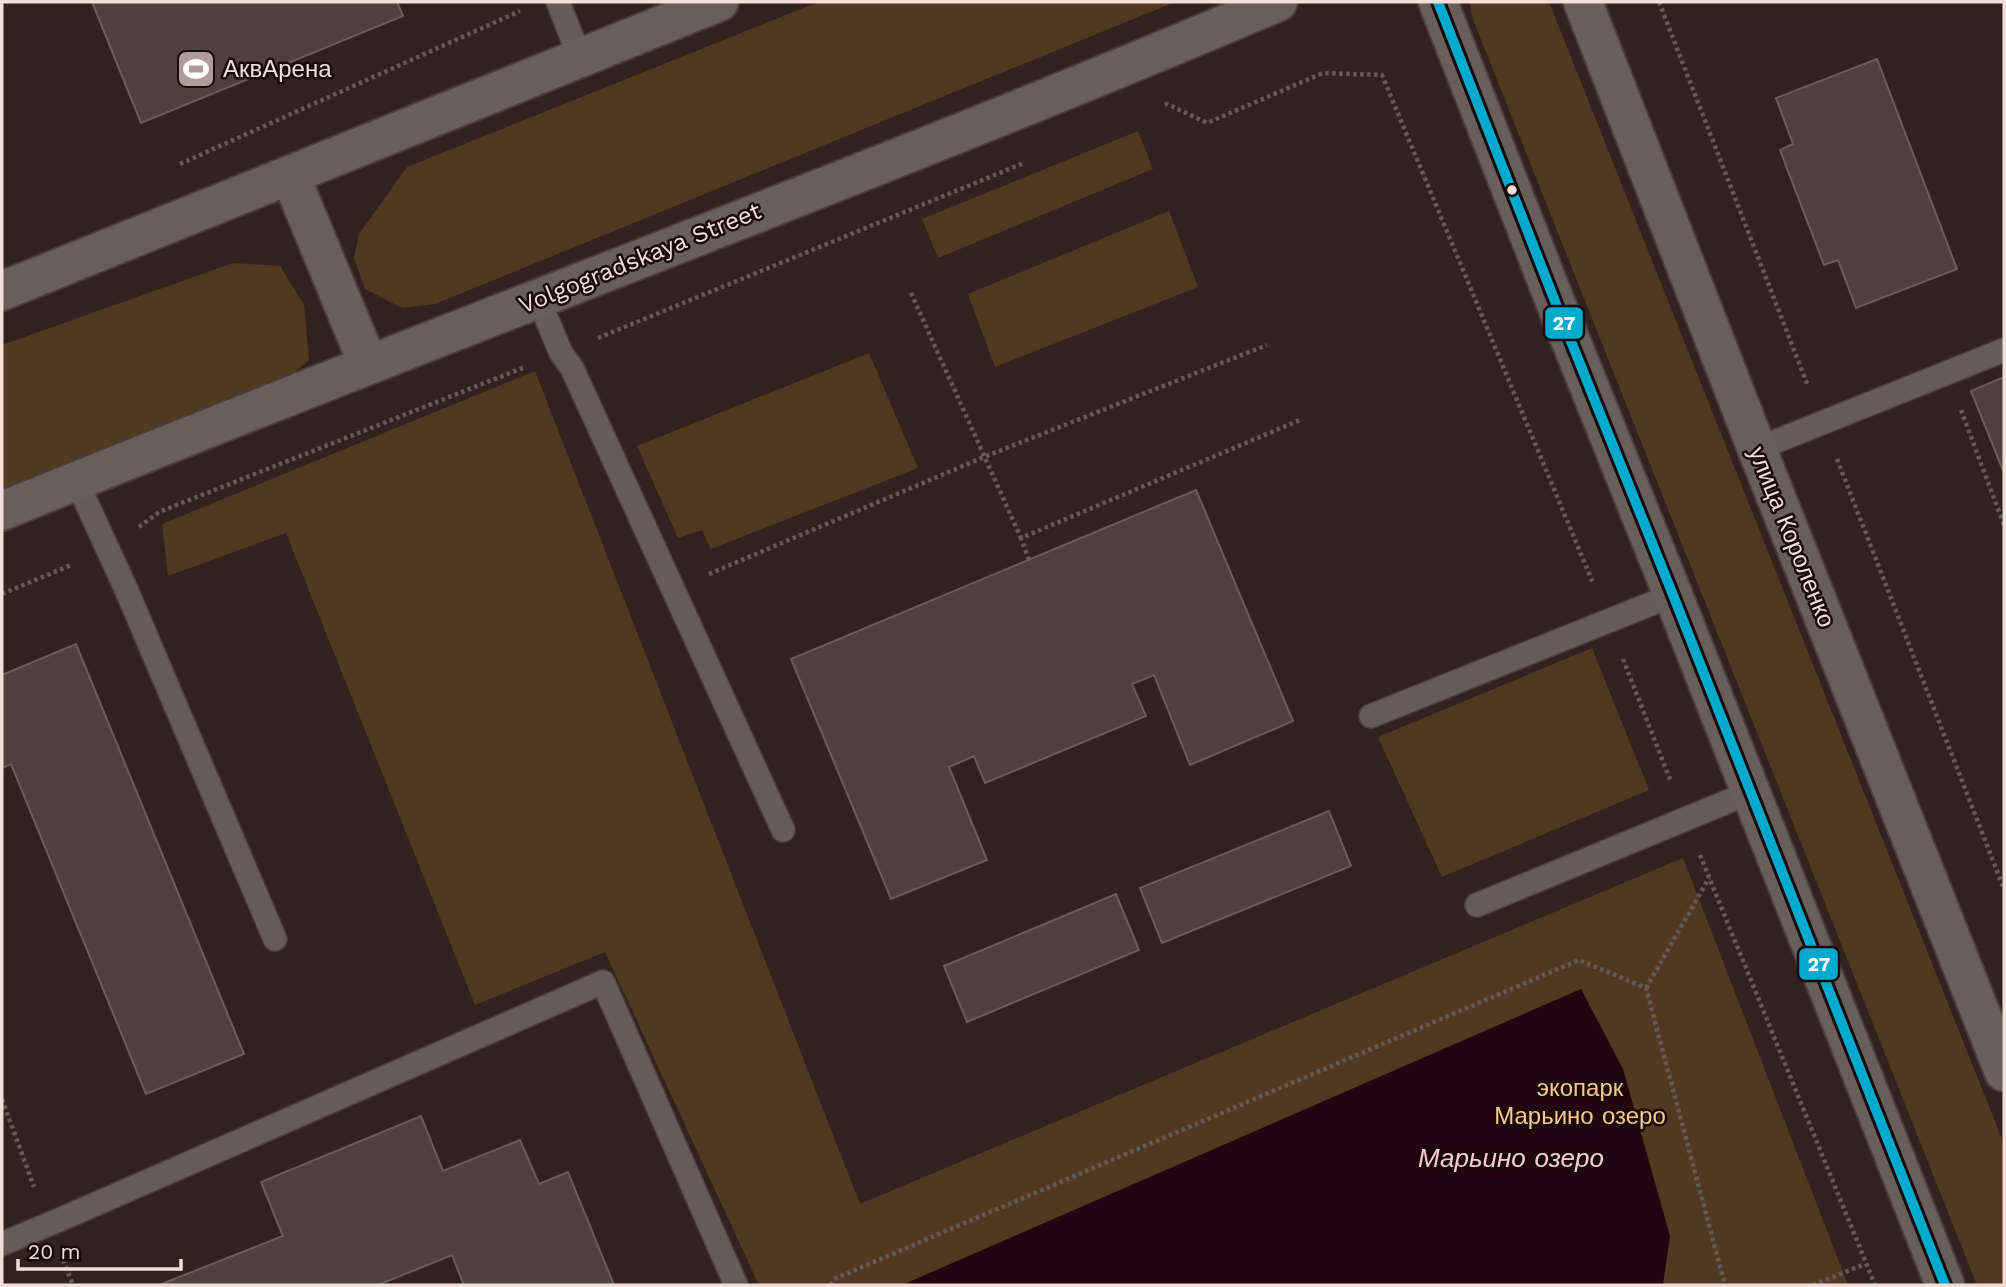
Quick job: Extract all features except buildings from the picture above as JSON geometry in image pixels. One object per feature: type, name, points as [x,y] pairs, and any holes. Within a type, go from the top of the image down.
[{"type":"main road","points":[[2,291],[719,2]]},
{"type":"main road","name":"Volgogradskaya Street","points":[[2,511],[368,363],[1134,63],[1278,2]]},
{"type":"main road","points":[[1438,2],[1945,1285]]},
{"type":"main road","name":"улица Короленко","points":[[1583,2],[2004,1072]]},
{"type":"main road","points":[[290,175],[368,363]]},
{"type":"lane","points":[[558,2],[580,58]]},
{"type":"lane","points":[[538,298],[561,353],[572,368],[783,830]]},
{"type":"lane","points":[[1757,449],[2004,350]]},
{"type":"lane","points":[[76,480],[131,599],[275,939]]},
{"type":"lane","points":[[1371,716],[1673,595]]},
{"type":"lane","points":[[1477,905],[1751,792]]},
{"type":"lane","points":[[2,1244],[603,982],[736,1285]]},
{"type":"path","points":[[175,166],[527,7]]},
{"type":"path","points":[[1154,109],[1167,104],[1207,123],[1323,73],[1382,75],[1608,621],[1685,819],[1875,1285]]},
{"type":"path","points":[[2,594],[108,550],[159,512],[561,353],[1025,162]]},
{"type":"path","points":[[911,293],[1029,559]]},
{"type":"path","points":[[672,589],[984,457],[1267,345]]},
{"type":"path","points":[[1947,373],[2004,525]]},
{"type":"path","points":[[1021,537],[1300,420]]},
{"type":"path","points":[[1709,878],[1646,988],[1726,1285]]},
{"type":"path","points":[[831,1285],[834,1279],[1579,960],[1646,988]]},
{"type":"path","points":[[1813,1285],[1866,1264]]},
{"type":"green space","points":[[818,2],[1175,2],[435,304],[402,308],[365,289],[354,258],[359,234],[407,167]]},
{"type":"green space","points":[[1470,2],[1549,2],[2004,1144],[2004,1285],[1977,1285],[1472,17]]},
{"type":"green space","points":[[1138,131],[1153,169],[938,258],[922,219]]},
{"type":"green space","points":[[1169,211],[1198,287],[995,367],[968,294]]},
{"type":"green space","points":[[233,263],[280,266],[304,305],[309,360],[275,389],[2,501],[2,345]]},
{"type":"green space","points":[[869,353],[918,468],[711,549],[702,530],[678,538],[637,446]]},
{"type":"green space","name":"экопарк Марьино озеро","points":[[535,371],[860,1204],[1683,858],[1848,1285],[759,1285],[605,952],[475,1005],[286,533],[168,576],[162,524]]},
{"type":"green space","points":[[1592,648],[1649,790],[1442,877],[1378,737]]},
{"type":"water","name":"Марьино озеро","points":[[1581,989],[1623,1069],[1670,1236],[1663,1285],[902,1285]]},
{"type":"transit line","name":"27","points":[[1438,2],[1945,1285]]},
{"type":"place","name":"АквАрена","points":[[196,69]]}]
